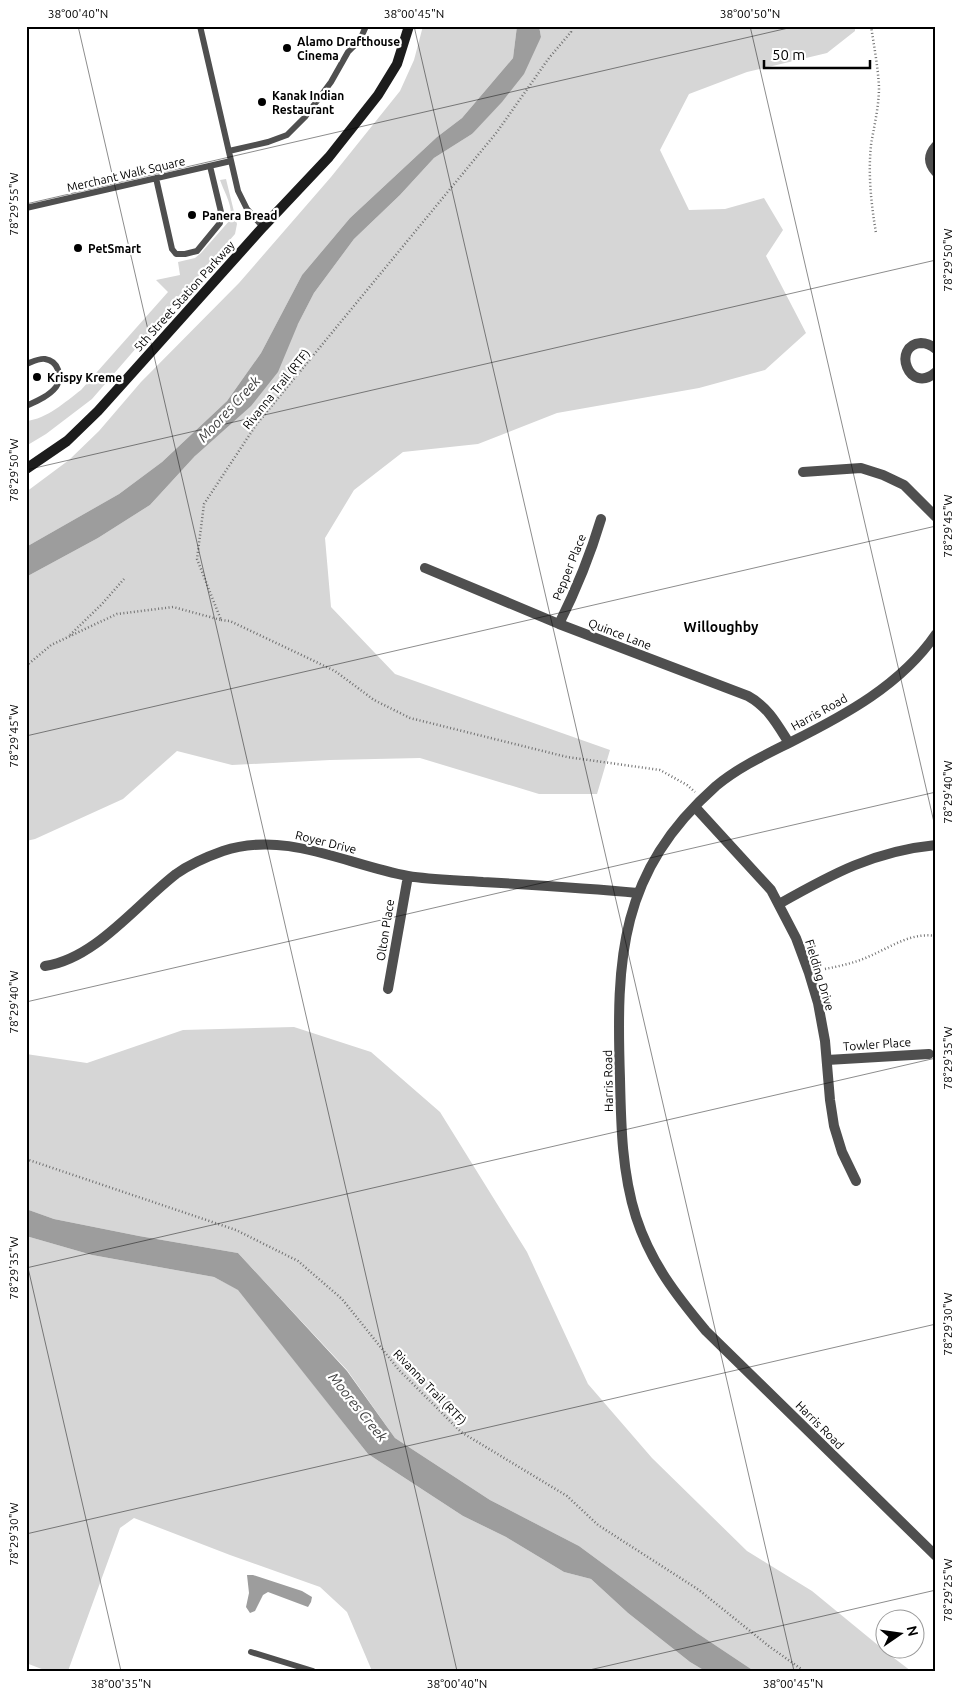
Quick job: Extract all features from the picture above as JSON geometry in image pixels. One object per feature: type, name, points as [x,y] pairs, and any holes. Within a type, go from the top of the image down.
[{"type":"street","name":"5th Street Station Parkway","points":[[26,468],[67,441],[98,411],[263,227],[329,157],[378,95],[397,64],[409,26]]},
{"type":"street","points":[[936,146],[931,152],[930,159],[931,166],[936,172]]},
{"type":"street","points":[[936,349],[932,345],[917,343],[906,353],[905,360],[906,368],[917,377],[924,378],[936,372]]},
{"type":"street","points":[[803,472],[862,468],[883,475],[904,485],[936,517]]},
{"type":"street","name":"Pepper Place","points":[[559,624],[580,581],[590,555],[600,519]]},
{"type":"street","name":"Quince Lane","points":[[424,568],[559,624],[748,696],[759,702],[769,711],[789,743]]},
{"type":"street","name":"Harris Road","points":[[936,634],[901,672],[878,692],[835,720],[757,758],[734,772],[699,803],[674,829],[659,852],[638,893],[628,924],[622,955],[620,980],[623,1155],[636,1218],[663,1277],[683,1305],[706,1331],[936,1556]]},
{"type":"street","name":"Fielding Drive","points":[[699,803],[771,890],[796,938],[810,974],[818,1003],[827,1060],[834,1126],[842,1152],[856,1181]]},
{"type":"street","name":"Royer Drive","points":[[45,966],[58,964],[87,951],[176,874],[203,858],[225,850],[247,846],[275,844],[298,847],[408,876],[638,893]]},
{"type":"street","points":[[779,904],[824,878],[863,861],[895,852],[936,845]]},
{"type":"street","name":"Olton Place","points":[[388,989],[408,876]]},
{"type":"street","name":"Towler Place","points":[[827,1060],[929,1054]]},
{"type":"lane","points":[[200,26],[238,191],[242,203],[263,227]]},
{"type":"lane","points":[[228,151],[268,142],[287,135],[305,117],[331,82],[348,52],[360,40],[366,26]]},
{"type":"lane","name":"Merchant Walk Square","points":[[26,208],[231,161]]},
{"type":"lane","points":[[156,178],[172,249],[176,254],[185,254],[197,251],[220,223],[221,212],[210,166]]},
{"type":"lane","points":[[26,364],[39,359],[46,359],[57,366],[59,373],[56,386],[48,394],[26,406]]},
{"type":"lane","points":[[251,1652],[313,1671]]},
{"type":"path","name":"Rivanna Trail (RTF)","points":[[222,620],[197,559],[204,504],[256,425],[497,132],[549,58],[571,32],[570,26]]},
{"type":"path","points":[[871,26],[879,88],[871,145],[870,175],[871,204],[876,233]]},
{"type":"path","points":[[67,638],[102,604],[124,579]]},
{"type":"path","points":[[26,666],[51,645],[117,614],[172,607],[230,621],[335,671],[374,700],[410,718],[567,757],[660,770],[687,785],[699,803]]},
{"type":"path","points":[[825,969],[850,964],[918,935],[936,936]]},
{"type":"path","name":"Rivanna Trail (RTF)","points":[[26,1159],[236,1230],[298,1261],[342,1299],[399,1370],[461,1432],[567,1496],[598,1525],[700,1590],[770,1647],[804,1671]]},
{"type":"shaded area","points":[[423,26],[517,26],[513,58],[462,118],[437,137],[350,218],[302,275],[261,353],[227,401],[162,462],[119,494],[26,547],[26,492],[69,460],[99,431],[141,382],[239,283],[331,177],[400,91],[414,60]]},
{"type":"shaded area","points":[[539,26],[855,26],[855,31],[827,53],[747,72],[689,94],[660,150],[689,210],[725,209],[764,198],[783,230],[766,256],[806,333],[765,370],[699,388],[557,413],[478,444],[403,452],[354,490],[325,538],[331,607],[395,674],[610,750],[597,794],[539,794],[420,758],[232,765],[177,751],[123,799],[35,839],[26,841],[26,577],[98,538],[150,505],[195,456],[298,324],[314,293],[354,239],[400,195],[434,158],[472,134],[541,37]]},
{"type":"shaded area","points":[[226,179],[237,224],[235,234],[92,399],[46,434],[26,446],[26,421],[41,417],[62,405],[81,390],[168,292],[156,280],[180,275],[178,262],[195,258],[230,220],[230,205],[220,180]]},
{"type":"shaded area","points":[[294,1027],[371,1052],[440,1112],[527,1252],[588,1384],[652,1458],[747,1551],[812,1591],[874,1642],[874,1660],[897,1660],[911,1671],[754,1671],[697,1633],[579,1546],[490,1500],[395,1438],[347,1370],[238,1253],[54,1219],[26,1209],[26,1054],[87,1063],[183,1030]]},
{"type":"shaded area","points":[[26,1236],[92,1255],[214,1277],[239,1290],[368,1454],[463,1516],[506,1537],[564,1572],[591,1579],[628,1613],[690,1662],[705,1671],[372,1671],[347,1612],[320,1587],[134,1518],[120,1528],[68,1671],[47,1671],[26,1663]]},
{"type":"water","name":"Moores Creek","points":[[517,26],[539,26],[541,37],[524,74],[502,102],[472,134],[434,158],[400,195],[354,239],[314,293],[298,324],[278,372],[251,406],[195,456],[150,505],[98,538],[26,577],[26,547],[119,494],[162,462],[227,401],[261,353],[302,275],[350,218],[437,137],[462,118],[513,58]]},
{"type":"water","name":"Moores Creek","points":[[26,1209],[54,1219],[238,1253],[347,1371],[395,1438],[490,1500],[579,1546],[697,1633],[754,1671],[705,1671],[690,1662],[628,1613],[591,1579],[564,1572],[506,1537],[463,1516],[368,1454],[238,1290],[214,1277],[92,1255],[26,1236]]},
{"type":"water","points":[[247,1575],[253,1575],[302,1591],[312,1597],[311,1602],[308,1607],[268,1592],[263,1595],[255,1611],[250,1613],[246,1607],[249,1593]]},
{"type":"place","name":"Alamo Drafthouse Cinema","points":[[287,48]]},
{"type":"place","name":"Kanak Indian Restaurant","points":[[262,102]]},
{"type":"place","name":"Panera Bread","points":[[192,215]]},
{"type":"place","name":"PetSmart","points":[[78,248]]},
{"type":"place","name":"Krispy Kreme","points":[[37,377]]},
{"type":"district","name":"Willoughby","points":[[721,627]]}]
